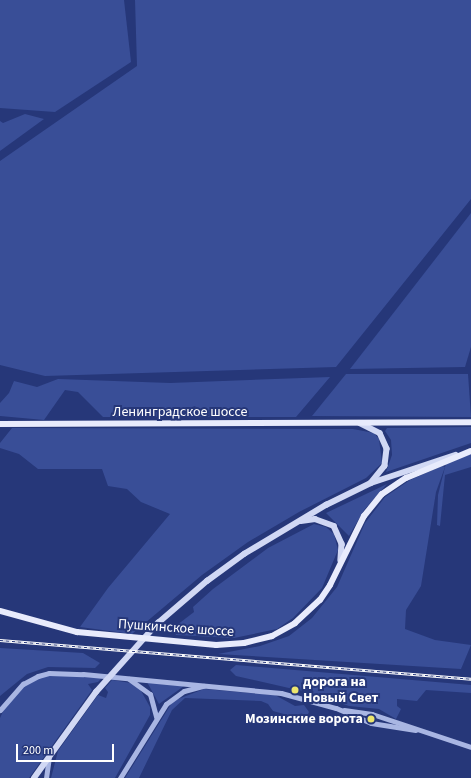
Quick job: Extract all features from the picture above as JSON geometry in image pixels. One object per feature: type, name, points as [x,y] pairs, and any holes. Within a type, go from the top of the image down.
[{"type":"main road","name":"Ленинградское шоссе","points":[[0,424],[471,422]]},
{"type":"main road","points":[[360,423],[380,433],[387,449],[385,466],[371,483]]},
{"type":"main road","name":"Пушкинское шоссе","points":[[0,611],[77,632],[216,645],[244,644],[272,636],[308,611],[330,585],[364,516],[382,494],[406,478],[455,455],[471,451]]},
{"type":"main road","points":[[34,778],[49,753],[96,692],[158,624],[231,563],[293,523],[371,483],[455,455]]},
{"type":"main road","points":[[293,523],[315,519],[334,526],[342,544],[341,561]]},
{"type":"street","points":[[0,710],[23,684],[43,674],[126,678],[212,685],[281,693],[339,709],[364,712],[380,716],[414,730],[471,747]]},
{"type":"street","points":[[126,678],[150,694],[156,717]]},
{"type":"street","points":[[120,778],[156,717],[174,696],[197,687],[212,685]]},
{"type":"street","points":[[339,709],[361,720],[378,725],[414,730]]},
{"type":"street","points":[[361,720],[360,715],[364,712]]},
{"type":"street","points":[[378,725],[382,722],[380,716]]},
{"type":"street","points":[[46,778],[49,753]]},
{"type":"shaded area","points":[[0,0],[124,0],[131,62],[55,112],[0,108]]},
{"type":"shaded area","points":[[135,0],[471,0],[471,199],[336,367],[45,376],[0,365],[0,161],[137,66]]},
{"type":"shaded area","points":[[25,114],[44,119],[0,151],[0,121],[3,123]]},
{"type":"shaded area","points":[[471,213],[471,347],[465,367],[350,369]]},
{"type":"shaded area","points":[[346,374],[468,374],[471,417],[312,416]]},
{"type":"shaded area","points":[[330,377],[296,417],[103,417],[78,392],[65,390],[44,420],[0,416],[0,403],[9,393],[14,381],[37,387],[58,379],[170,383]]},
{"type":"shaded area","points":[[471,427],[471,443],[386,472],[392,455],[391,440],[385,431],[387,428]]},
{"type":"shaded area","points":[[12,428],[353,429],[374,433],[379,439],[382,463],[366,478],[299,512],[248,542],[202,575],[132,634],[80,627],[108,588],[170,514],[141,502],[127,489],[108,486],[102,469],[38,469],[19,454],[0,448],[0,443]]},
{"type":"shaded area","points":[[471,454],[471,467],[445,475],[440,526],[437,525],[438,495],[446,463]]},
{"type":"shaded area","points":[[442,466],[445,467],[436,492],[421,586],[406,610],[405,629],[435,640],[471,645],[461,669],[218,654],[260,646],[289,636],[312,618],[337,587],[365,523],[385,497],[410,480]]},
{"type":"shaded area","points":[[387,484],[364,510],[349,536],[326,513]]},
{"type":"shaded area","points":[[314,524],[326,527],[334,534],[338,550],[322,588],[293,618],[277,629],[234,638],[176,635],[173,628],[194,612],[193,607],[213,589],[268,548]]},
{"type":"shaded area","points":[[0,648],[83,653],[100,663],[95,668],[48,667],[27,674],[0,696]]},
{"type":"shaded area","points":[[236,665],[471,685],[471,693],[426,690],[417,701],[397,699],[397,706],[401,709],[396,719],[379,709],[349,706],[302,691],[236,676],[230,670]]},
{"type":"shaded area","points":[[58,675],[102,678],[98,682],[88,684],[92,690],[29,778],[0,778],[0,718],[6,705],[23,686],[38,677]]},
{"type":"shaded area","points":[[112,680],[131,683],[140,689],[150,707],[150,715],[115,778],[51,778],[58,751],[98,695],[106,698],[108,692],[105,688]]},
{"type":"shaded area","points":[[147,682],[182,685],[184,686],[159,704]]},
{"type":"shaded area","points":[[204,689],[275,695],[295,706],[304,705],[309,712],[305,720],[273,711],[268,704],[261,701],[185,698],[172,710],[139,778],[125,778],[173,701]]},
{"type":"railway","points":[[0,640],[471,679]]},
{"type":"place","name":"дорога на Новый Свет","points":[[295,690]]},
{"type":"place","name":"Мозинские ворота","points":[[371,719]]}]
